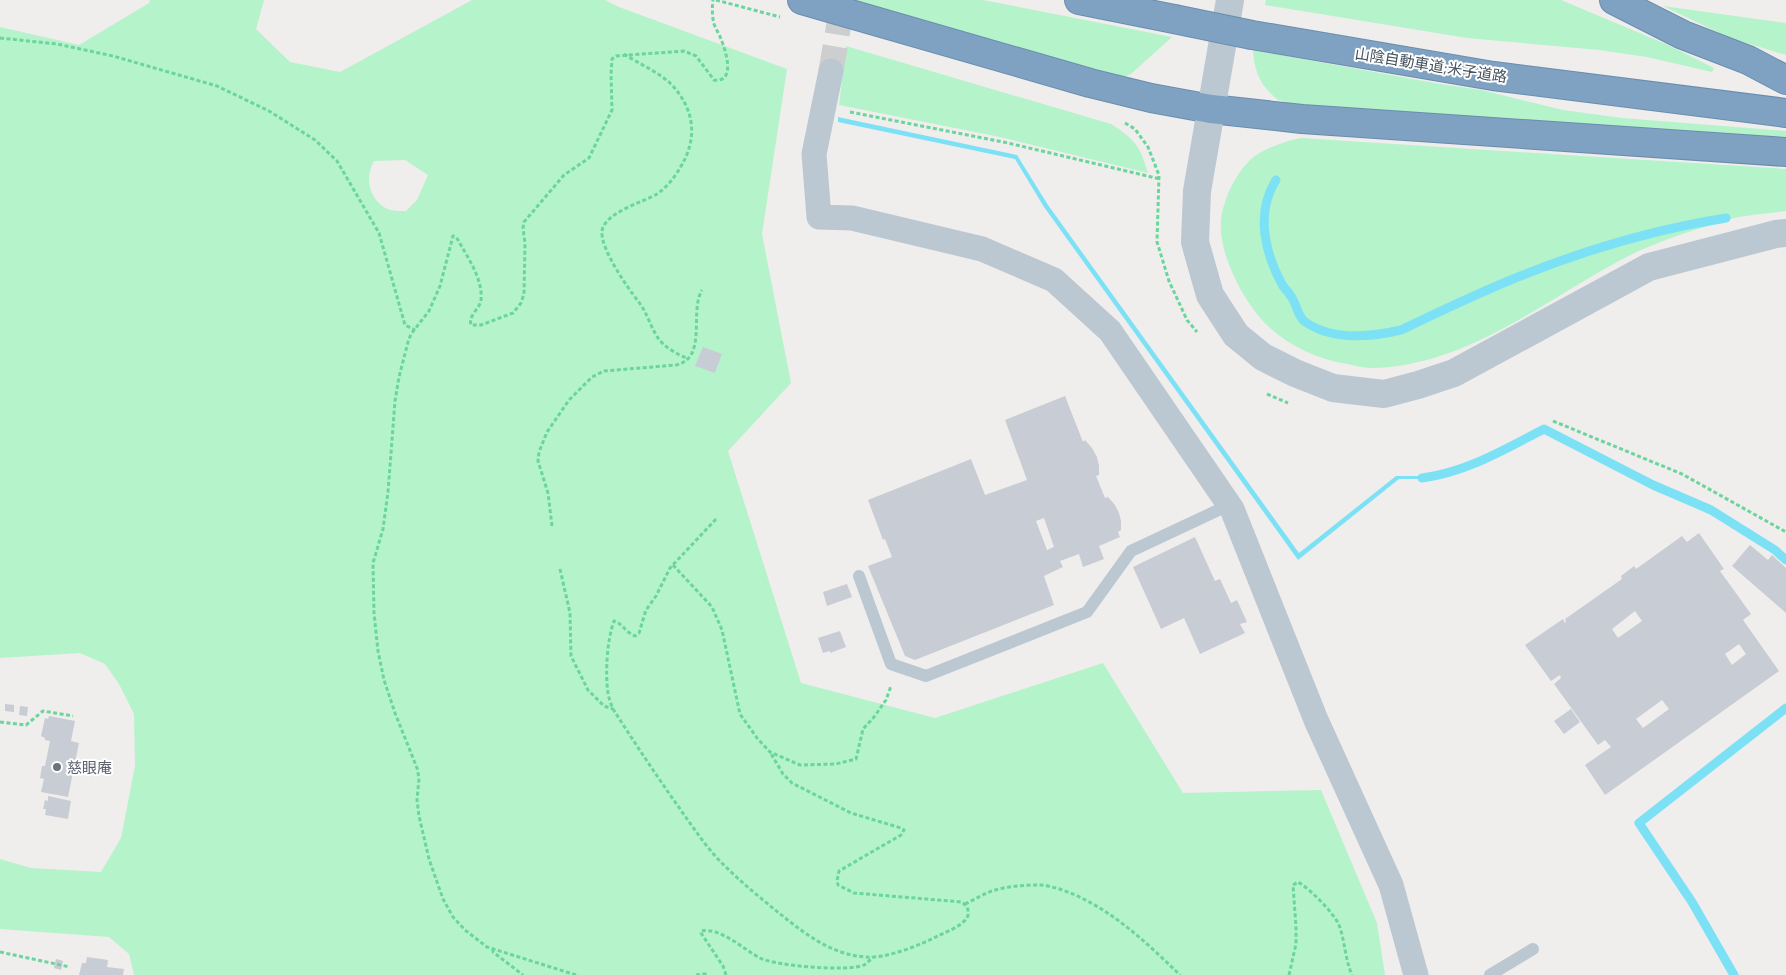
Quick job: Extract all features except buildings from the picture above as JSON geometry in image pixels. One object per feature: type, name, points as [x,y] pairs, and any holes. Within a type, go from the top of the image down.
[{"type":"highway","name":"山陰自動車道;米子道路","points":[[1079,0],[1168,8],[1254,28],[1493,76],[1786,113]]},
{"type":"highway","points":[[1614,0],[1683,35],[1748,60],[1786,80]]},
{"type":"highway","points":[[793,9],[1151,98],[1211,109],[1302,119],[1786,152]]},
{"type":"highway","name":"山陰自動車道;米子道路","points":[[1254,28],[1496,62],[1786,97]]},
{"type":"street","points":[[1230,0],[1197,191],[1195,242],[1210,295],[1236,335],[1263,357],[1295,373],[1333,388],[1384,394],[1418,385],[1454,373],[1649,267],[1786,233]]},
{"type":"street","points":[[831,71],[814,154],[820,217],[852,218],[982,248],[1054,280],[1110,332],[1229,505],[1316,720],[1391,885],[1416,975]]},
{"type":"lane","points":[[860,576],[891,664],[926,676],[1087,612],[1131,551],[1229,505]]},
{"type":"lane","points":[[1490,975],[1533,949]]},
{"type":"path","points":[[576,975],[487,947],[465,930],[453,916],[443,899],[435,879],[419,816],[417,800],[419,778],[417,768],[384,680],[378,651],[374,614],[373,563],[383,529],[387,502],[395,401],[403,357],[408,342],[436,296],[453,236],[458,240],[476,274],[481,290],[481,302],[470,321],[472,325],[481,325],[513,313],[518,308],[524,294],[524,222],[564,175],[589,158],[612,110],[612,60],[616,56],[684,51],[696,56],[714,80],[721,81],[725,79],[728,74],[727,62],[722,40],[714,25],[712,0]]},
{"type":"path","points":[[716,0],[793,9]]},
{"type":"path","points":[[0,38],[57,44],[113,56],[217,86],[269,111],[315,140],[337,161],[378,233],[405,325],[415,330]]},
{"type":"path","points":[[624,54],[670,83],[679,94],[686,104],[690,118],[691,146],[673,179],[658,193],[626,208],[609,219],[604,225],[602,232],[608,254],[627,289],[648,315],[658,338],[666,346],[689,359]]},
{"type":"path","points":[[824,106],[1008,143],[1160,179]]},
{"type":"path","points":[[1121,120],[1135,129],[1148,147],[1160,179],[1157,242],[1169,281],[1187,320],[1200,335]]},
{"type":"path","points":[[552,526],[548,493],[538,461],[538,452],[546,432],[569,400],[592,377],[604,371],[640,366],[676,365],[689,359],[696,337],[697,298],[702,290]]},
{"type":"path","points":[[1265,392],[1290,404]]},
{"type":"path","points":[[1553,421],[1682,474],[1786,532]]},
{"type":"path","points":[[673,565],[712,606],[722,630],[740,714],[757,738],[770,752],[783,774],[792,783],[851,813],[904,830],[901,835],[839,871],[838,885],[854,893],[962,902],[967,906],[968,916],[964,923],[930,940],[884,956],[866,957],[844,953],[827,947],[813,939],[785,918],[715,856],[673,799],[613,709],[608,695],[608,647],[614,621],[619,623],[626,632],[635,636],[638,634],[646,610],[673,565],[716,519]]},
{"type":"path","points":[[560,569],[570,613],[571,656],[588,690],[604,706],[613,709]]},
{"type":"path","points":[[770,752],[800,764],[836,764],[856,759],[862,729],[874,717],[886,700],[899,667]]},
{"type":"path","points":[[0,722],[26,725],[43,711],[73,716]]},
{"type":"path","points":[[1289,975],[1296,944],[1293,886],[1298,882],[1326,908],[1339,925],[1352,975]]},
{"type":"path","points":[[965,904],[992,891],[1010,888],[1043,885],[1064,890],[1082,898],[1120,922],[1151,947],[1180,975]]},
{"type":"path","points":[[726,975],[723,966],[701,931],[708,930],[723,936],[758,958],[794,966],[851,968],[864,965],[873,957]]},
{"type":"path","points":[[492,949],[492,952],[523,975]]},
{"type":"path","points":[[0,952],[70,967]]},
{"type":"path","points":[[696,975],[708,975]]},
{"type":"green space","points":[[150,0],[264,0],[256,29],[290,62],[340,72],[472,0],[605,0],[619,7],[787,69],[762,234],[791,383],[728,451],[801,683],[935,718],[1103,663],[1183,793],[1321,790],[1377,923],[1385,975],[134,975],[129,954],[109,937],[0,929],[0,859],[31,868],[101,872],[121,838],[135,766],[134,714],[119,684],[105,664],[80,653],[0,658],[0,27],[79,45],[149,3]],"holes":[[[405,160],[428,175],[417,200],[406,211],[390,210],[383,206],[377,201],[370,189],[369,175],[374,161]]]},
{"type":"green space","points":[[850,0],[983,0],[1172,37],[1131,74],[1124,77]]},
{"type":"green space","points":[[1266,0],[1561,0],[1668,45],[1714,68],[1712,72],[1647,57],[1599,50],[1467,38],[1265,5]]},
{"type":"green space","points":[[1663,6],[1786,23],[1786,55],[1730,38]]},
{"type":"green space","points":[[846,46],[1111,124],[1126,134],[1136,144],[1148,173],[1000,137],[839,105]]},
{"type":"green space","points":[[1253,50],[1481,90],[1563,110],[1622,118],[1786,131],[1786,139],[1285,104],[1285,102],[1279,101],[1263,84],[1255,66]]},
{"type":"green space","points":[[1301,138],[1786,169],[1786,211],[1734,218],[1652,245],[1617,262],[1529,314],[1469,345],[1437,357],[1405,365],[1365,368],[1335,362],[1312,354],[1290,343],[1270,328],[1245,298],[1231,270],[1222,241],[1222,213],[1228,193],[1244,166],[1261,152]]},
{"type":"water","points":[[838,117],[1017,155],[1048,205],[1299,553],[1396,476],[1436,476],[1421,479],[1399,479],[1298,560],[1044,207],[1015,159],[838,122]]},
{"type":"waterway","points":[[1276,180],[1266,206],[1264,220],[1267,247],[1277,274],[1304,321],[1326,332],[1351,336],[1364,336],[1401,330],[1492,288],[1572,257],[1649,234],[1726,218]]},
{"type":"waterway","points":[[1422,478],[1455,471],[1470,465],[1544,429],[1653,485],[1711,510],[1775,550],[1786,560]]},
{"type":"waterway","points":[[1734,975],[1692,902],[1639,823],[1786,708]]},
{"type":"tunnel","points":[[831,71],[843,0]]},
{"type":"place","name":"慈眼庵","points":[[57,767]]}]
